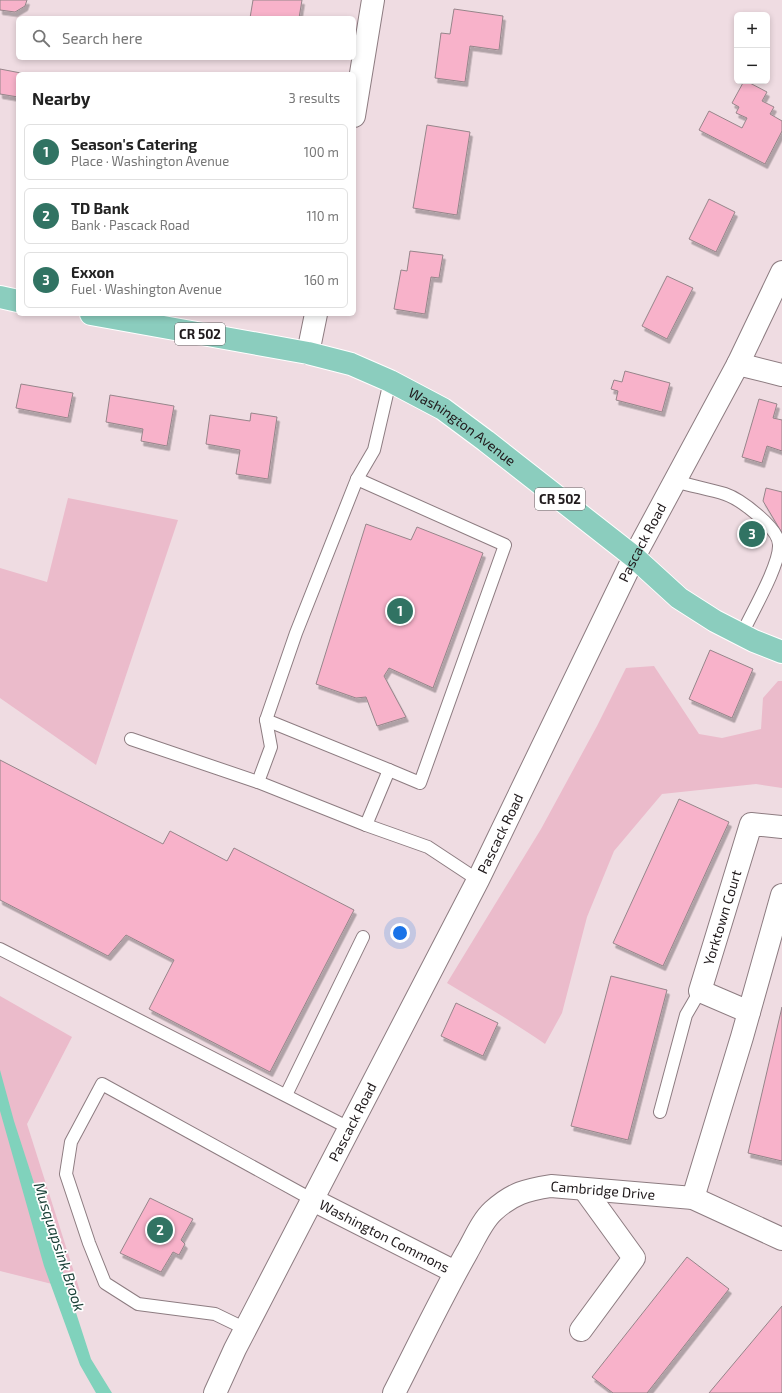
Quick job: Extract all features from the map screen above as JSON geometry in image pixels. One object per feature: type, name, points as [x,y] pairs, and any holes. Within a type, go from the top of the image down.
[{"type":"main road","points":[[0,297],[16,300]]},
{"type":"main road","name":"Washington Avenue","points":[[103,316],[308,353],[351,364],[390,381],[444,409],[634,557],[679,598],[715,621],[782,652]]},
{"type":"street","points":[[356,104],[373,0]]},
{"type":"street","name":"Pascack Road","points":[[214,1393],[349,1128],[478,880],[634,557],[738,364],[782,272]]},
{"type":"street","points":[[308,353],[316,316]]},
{"type":"street","points":[[738,364],[782,376]]},
{"type":"street","name":"Yorktown Court","points":[[700,991],[751,824],[782,827]]},
{"type":"street","points":[[693,1198],[782,896]]},
{"type":"street","points":[[700,991],[749,1012]]},
{"type":"street","name":"Cambridge Drive","points":[[394,1393],[455,1272],[483,1223],[492,1212],[510,1198],[530,1189],[551,1186],[693,1198],[782,1239]]},
{"type":"street","points":[[581,1330],[634,1258],[584,1189]]},
{"type":"street","name":"Washington Commons","points":[[313,1200],[455,1272]]},
{"type":"lane","points":[[258,782],[271,747],[266,720],[296,633],[358,479],[374,450],[390,381]]},
{"type":"lane","points":[[266,720],[420,783],[505,545],[358,479]]},
{"type":"lane","points":[[675,481],[726,495],[745,505],[771,526],[779,544],[775,566],[742,634]]},
{"type":"lane","points":[[131,739],[258,782],[366,825],[428,847],[478,880]]},
{"type":"lane","points":[[366,825],[389,770]]},
{"type":"lane","points":[[286,1095],[363,936]]},
{"type":"lane","points":[[0,949],[349,1128]]},
{"type":"lane","points":[[660,1112],[686,1015],[700,991]]},
{"type":"lane","points":[[246,1329],[215,1314],[138,1304],[105,1283],[89,1243],[66,1174],[71,1142],[102,1084],[313,1200]]},
{"type":"shaded area","points":[[68,498],[178,520],[96,765],[0,698],[0,568],[47,582]]},
{"type":"shaded area","points":[[654,666],[699,734],[722,738],[761,729],[763,698],[778,681],[782,681],[782,788],[756,784],[662,794],[614,851],[587,917],[562,1013],[545,1044],[509,1020],[447,983],[541,829],[597,726],[626,668]]},
{"type":"shaded area","points":[[0,996],[72,1037],[27,1124],[80,1291],[0,1271]]},
{"type":"shaded area","points":[[0,1070],[14,1121],[91,1359],[112,1393],[96,1393],[80,1365],[44,1266],[0,1111]]},
{"type":"building","points":[[0,0],[27,0],[25,6],[15,12],[0,10]]},
{"type":"building","points":[[253,0],[302,0],[299,16],[250,16]]},
{"type":"building","points":[[454,9],[503,16],[499,50],[470,46],[465,82],[435,78],[441,33],[450,34]]},
{"type":"building","points":[[0,69],[16,72],[16,97],[0,94]]},
{"type":"building","points":[[742,84],[752,84],[767,92],[762,101],[774,107],[770,114],[782,121],[782,131],[765,164],[699,130],[709,111],[742,128],[747,118],[736,113],[739,107],[732,103]]},
{"type":"building","points":[[427,125],[470,132],[457,215],[413,208]]},
{"type":"building","points":[[709,199],[735,212],[716,252],[689,239]]},
{"type":"building","points":[[410,251],[443,255],[439,278],[431,277],[425,314],[394,309],[401,270],[407,271]]},
{"type":"building","points":[[667,276],[693,288],[667,339],[642,326]]},
{"type":"building","points":[[625,371],[670,383],[662,412],[616,400],[618,391],[611,389],[614,380],[622,382]]},
{"type":"building","points":[[21,384],[73,393],[68,418],[16,408]]},
{"type":"building","points":[[110,395],[174,406],[167,446],[141,441],[143,429],[106,422]]},
{"type":"building","points":[[759,399],[777,404],[773,418],[782,420],[782,451],[767,446],[762,463],[742,457]]},
{"type":"building","points":[[251,413],[277,417],[268,479],[236,474],[240,450],[206,444],[210,415],[250,421]]},
{"type":"building","points":[[766,488],[782,492],[782,533],[763,501]]},
{"type":"building","points":[[366,524],[411,540],[417,527],[483,553],[433,688],[389,668],[384,676],[406,717],[377,726],[366,697],[356,698],[316,684]]},
{"type":"building","points":[[710,650],[753,669],[732,718],[689,699]]},
{"type":"building","points":[[0,760],[163,844],[170,831],[227,861],[234,848],[354,910],[270,1072],[149,1009],[174,960],[126,935],[108,956],[0,900]]},
{"type":"building","points":[[679,799],[729,822],[663,966],[613,943]]},
{"type":"building","points":[[611,976],[667,990],[628,1140],[571,1126]]},
{"type":"building","points":[[456,1003],[498,1023],[483,1056],[441,1036]]},
{"type":"building","points":[[782,1007],[782,1161],[748,1153]]},
{"type":"building","points":[[150,1198],[193,1219],[181,1240],[185,1244],[179,1255],[173,1252],[161,1272],[120,1253]]},
{"type":"building","points":[[687,1257],[729,1289],[647,1393],[613,1393],[592,1377]]},
{"type":"building","points":[[782,1306],[782,1392],[709,1393]]},
{"type":"place","name":"Exxon","points":[[752,534]]},
{"type":"place","name":"Season's Catering","points":[[400,611]]},
{"type":"place","name":"TD Bank","points":[[160,1230]]},
{"type":"water label","name":"Musquapsink Brook","points":[[59,1247]]}]
